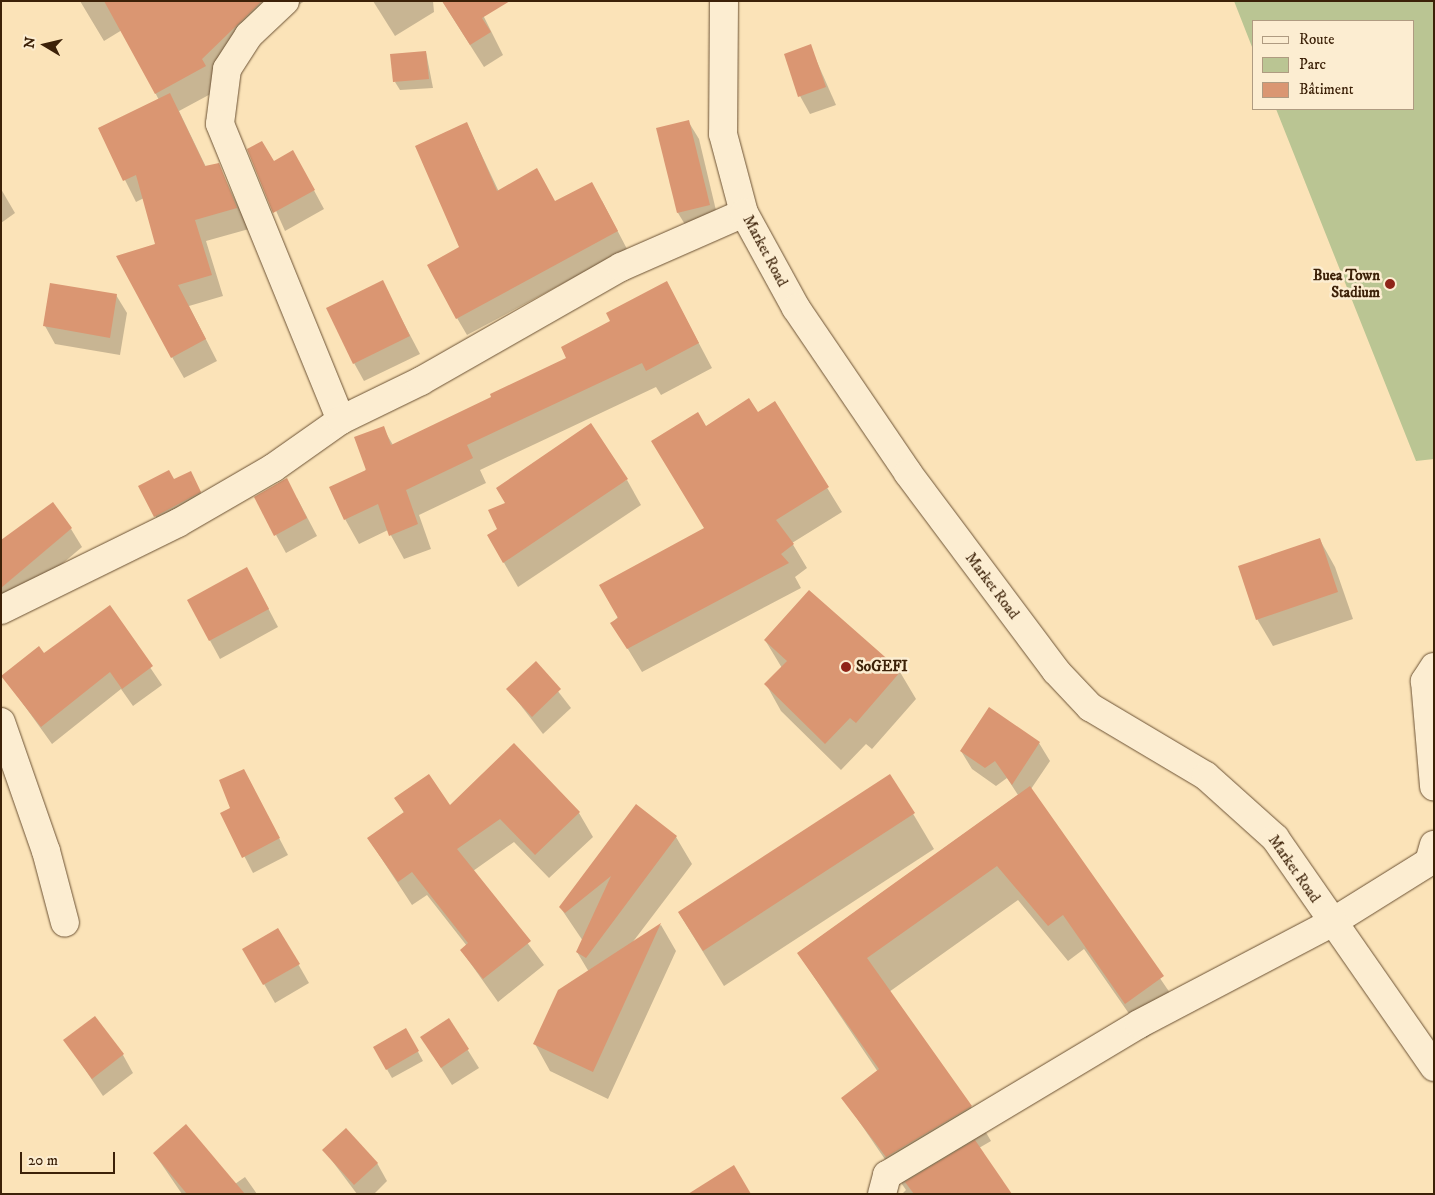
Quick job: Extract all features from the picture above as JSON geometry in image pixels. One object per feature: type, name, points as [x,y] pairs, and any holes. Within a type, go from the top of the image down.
[{"type":"street","points":[[285,1],[249,35],[227,69],[220,124],[341,420]]},
{"type":"street","name":"Market Road","points":[[724,1],[723,134],[744,212],[796,308],[874,424],[1056,671],[1090,707],[1206,776],[1275,838],[1331,923],[1434,1067]]},
{"type":"street","points":[[1,610],[178,524],[273,468],[341,420],[420,381],[621,267],[744,212]]},
{"type":"street","points":[[1434,667],[1425,681],[1434,787]]},
{"type":"street","points":[[1,722],[46,851],[65,923]]},
{"type":"street","points":[[882,1194],[887,1175],[1139,1024],[1331,923],[1432,858]]},
{"type":"green space","name":"Buea Town Stadium","points":[[1234,1],[1434,1],[1434,459],[1416,461],[1276,110],[1415,110],[1415,20],[1252,20],[1252,47]]},
{"type":"building","points":[[104,1],[262,1],[202,59],[206,66],[155,94]]},
{"type":"building","points":[[442,1],[510,1],[482,18],[491,32],[470,45]]},
{"type":"building","points":[[811,44],[826,87],[798,97],[784,54]]},
{"type":"building","points":[[426,51],[429,79],[393,82],[390,54]]},
{"type":"building","points":[[170,93],[205,166],[219,163],[237,208],[195,220],[212,275],[178,285],[206,339],[171,358],[116,256],[155,244],[136,175],[123,181],[98,128]]},
{"type":"building","points":[[689,120],[710,205],[677,213],[656,128]]},
{"type":"building","points":[[467,122],[497,191],[537,168],[555,201],[592,182],[618,231],[456,319],[427,265],[459,247],[415,146]]},
{"type":"building","points":[[262,141],[274,161],[293,150],[315,190],[273,213],[247,149]]},
{"type":"building","points":[[383,280],[410,336],[353,364],[326,308]]},
{"type":"building","points":[[667,281],[699,343],[646,371],[642,363],[467,445],[473,458],[406,490],[418,524],[389,536],[378,504],[344,520],[329,487],[366,470],[354,437],[384,426],[391,445],[491,397],[490,394],[566,358],[561,347],[610,321],[606,313]]},
{"type":"building","points":[[50,283],[117,294],[110,338],[43,326]]},
{"type":"building","points":[[749,398],[758,412],[775,401],[829,487],[776,520],[794,544],[781,554],[789,563],[627,649],[610,623],[618,618],[599,585],[704,528],[651,441],[698,412],[706,426]]},
{"type":"building","points":[[591,423],[628,479],[503,563],[487,535],[497,529],[488,510],[505,503],[496,488]]},
{"type":"building","points":[[169,470],[174,479],[191,471],[201,492],[154,517],[138,486]]},
{"type":"building","points":[[287,478],[307,518],[274,536],[254,497]]},
{"type":"building","points":[[53,502],[72,528],[1,588],[1,540]]},
{"type":"building","points":[[1320,538],[1338,592],[1256,620],[1238,566]]},
{"type":"building","points":[[247,567],[269,609],[209,641],[187,600]]},
{"type":"building","name":"SoGEFI","points":[[809,590],[901,671],[856,723],[850,718],[825,744],[764,684],[787,661],[764,640]]},
{"type":"building","points":[[110,605],[153,666],[122,689],[110,672],[41,727],[1,676],[39,646],[44,653]]},
{"type":"building","points":[[536,661],[561,689],[532,717],[506,689]]},
{"type":"building","points":[[989,707],[1040,742],[1012,785],[995,761],[985,768],[960,751]]},
{"type":"building","points":[[514,743],[580,812],[535,855],[500,819],[457,849],[531,941],[483,979],[460,950],[468,943],[412,872],[398,882],[367,838],[404,812],[394,798],[429,774],[450,805]]},
{"type":"building","points":[[244,769],[280,838],[242,858],[220,813],[230,808],[219,780]]},
{"type":"building","points":[[890,774],[915,813],[703,951],[678,912]]},
{"type":"building","points":[[1030,786],[1164,976],[1125,1004],[1063,915],[1048,926],[997,866],[867,958],[972,1106],[886,1157],[841,1098],[879,1069],[797,953]]},
{"type":"building","points":[[636,804],[677,836],[586,958],[576,952],[611,876],[565,913],[559,907]]},
{"type":"building","points":[[661,923],[593,1072],[533,1044],[558,990]]},
{"type":"building","points":[[278,928],[300,964],[263,985],[242,949]]},
{"type":"building","points":[[95,1016],[124,1054],[92,1079],[63,1040]]},
{"type":"building","points":[[449,1018],[469,1049],[441,1068],[420,1037]]},
{"type":"building","points":[[406,1028],[419,1051],[386,1070],[373,1047]]},
{"type":"building","points":[[186,1124],[245,1194],[187,1194],[153,1153]]},
{"type":"building","points":[[346,1128],[378,1163],[354,1185],[322,1150]]},
{"type":"building","points":[[975,1140],[1012,1194],[914,1194],[905,1182]]},
{"type":"building","points":[[734,1165],[751,1194],[688,1194]]},
{"type":"place","name":"Buea Town Stadium","points":[[1390,284]]},
{"type":"place","name":"SoGEFI","points":[[846,667]]}]
